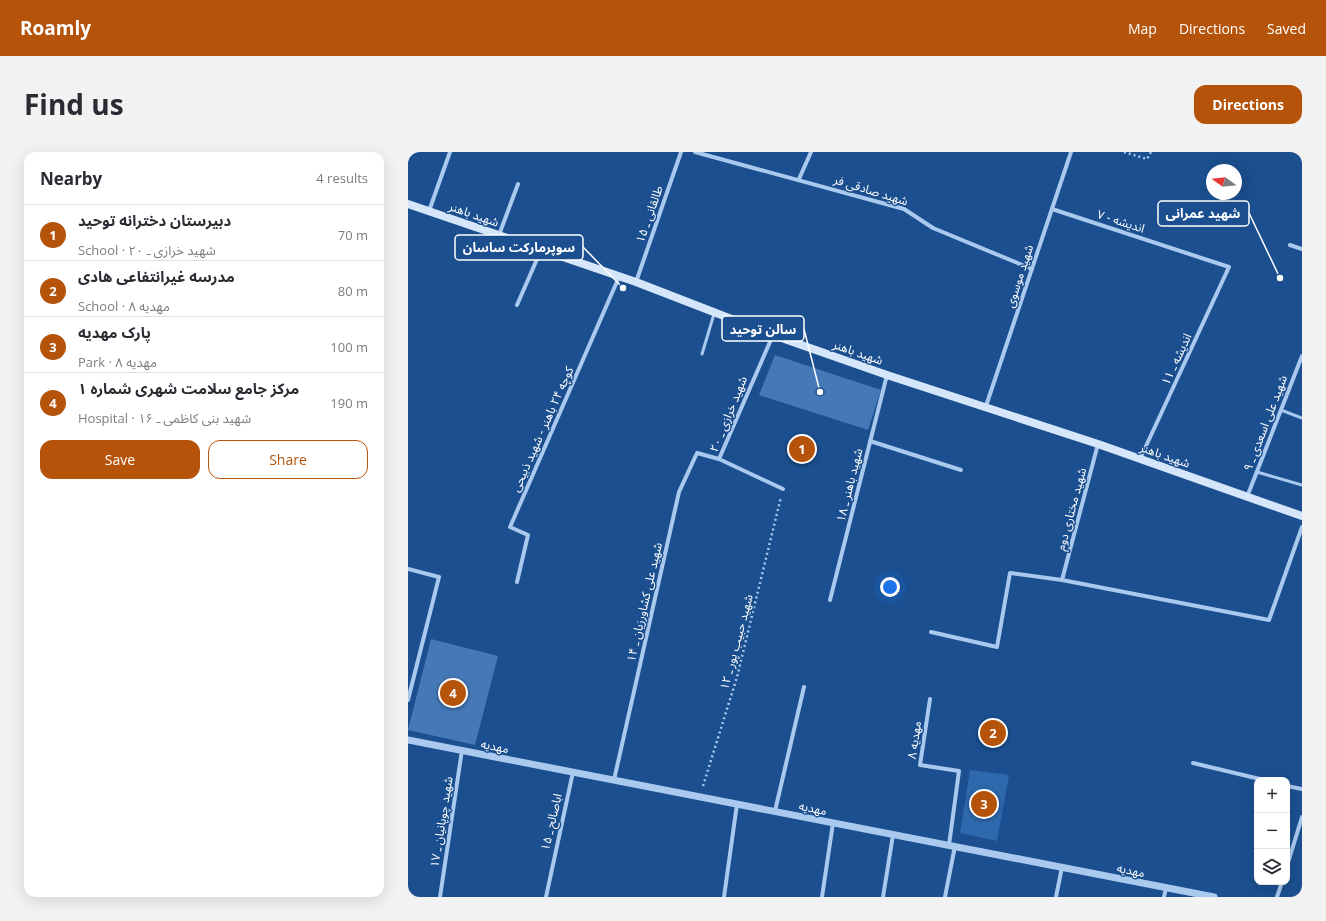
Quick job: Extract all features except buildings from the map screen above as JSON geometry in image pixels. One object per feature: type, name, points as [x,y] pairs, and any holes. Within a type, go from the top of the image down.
[{"type":"main road","name":"شهید باهنر","points":[[408,204],[636,282],[773,335],[887,375],[986,406],[1098,444],[1302,516]]},
{"type":"street","points":[[429,211],[450,152]]},
{"type":"street","name":"طالقانی ـ ۱۵","points":[[636,282],[680,152]]},
{"type":"street","name":"شهید صادقی فر","points":[[695,152],[799,179],[904,209],[933,228],[1032,269]]},
{"type":"street","points":[[799,179],[811,152]]},
{"type":"street","name":"شهید موسوی","points":[[986,406],[1071,152]]},
{"type":"street","points":[[499,235],[518,184]]},
{"type":"street","name":"اندیشه - ۷","points":[[1052,209],[1229,267]]},
{"type":"street","points":[[1290,245],[1302,250]]},
{"type":"street","points":[[517,305],[541,250]]},
{"type":"street","name":"اندیشه ـ ۱۱","points":[[1140,459],[1229,267]]},
{"type":"street","name":"کوچه ۲۴ باهنر - شهید ذبیحی","points":[[517,582],[528,535],[510,527],[619,277]]},
{"type":"street","name":"شهید خرازی ـ ۲۰","points":[[773,335],[719,459],[783,489]]},
{"type":"street","name":"شهید علی اسعدی ـ ۹","points":[[1247,497],[1302,356]]},
{"type":"street","name":"شهید باهنر ـ ۱۸","points":[[830,600],[887,375]]},
{"type":"street","points":[[870,441],[961,470]]},
{"type":"street","name":"شهید مختاری دوم","points":[[1062,580],[1098,444]]},
{"type":"street","name":"شهید علی کشاورزیان ـ ۱۴","points":[[614,780],[679,492],[696,453],[719,459]]},
{"type":"street","points":[[931,632],[997,647],[1010,573],[1062,580],[1269,620],[1302,527]]},
{"type":"street","points":[[408,569],[440,577],[408,700]]},
{"type":"street","points":[[775,811],[804,687]]},
{"type":"street","name":"مهدیه ۸","points":[[930,699],[920,765],[959,771],[952,846]]},
{"type":"street","name":"مهدیه","points":[[408,740],[1214,897]]},
{"type":"street","name":"شهید چوپانیان ـ ۱۷","points":[[440,897],[462,750]]},
{"type":"street","points":[[1193,762],[1254,777]]},
{"type":"street","name":"اباصالح ـ ۱۵","points":[[546,897],[549,875],[572,772]]},
{"type":"street","points":[[1290,787],[1302,789]]},
{"type":"street","points":[[724,897],[737,804]]},
{"type":"street","points":[[1290,856],[1302,817]]},
{"type":"street","points":[[822,897],[833,823]]},
{"type":"street","points":[[883,897],[893,834]]},
{"type":"street","points":[[944,897],[952,846]]},
{"type":"street","points":[[1056,897],[1062,867]]},
{"type":"street","points":[[1277,897],[1281,885]]},
{"type":"street","points":[[1164,897],[1166,888]]},
{"type":"lane","points":[[702,354],[715,312]]},
{"type":"lane","points":[[1281,410],[1302,418]]},
{"type":"lane","points":[[1257,472],[1302,485]]},
{"type":"path","points":[[1124,152],[1148,159],[1151,152]]},
{"type":"path","name":"شهید حبیب پور ـ ۱۲","points":[[700,797],[737,677],[783,489]]},
{"type":"shaded area","points":[[970,770],[1009,775],[997,841],[960,833]]},
{"type":"place","name":"شهید عمرانی","points":[[1280,278]]},
{"type":"place","name":"سوپرمارکت ساسان","points":[[623,288]]},
{"type":"place","name":"سالن توحید","points":[[820,392]]},
{"type":"place","name":"دبیرستان دخترانه توحید","points":[[802,449]]},
{"type":"place","name":"مرکز‌ جامع سلامت شهری شماره ۱","points":[[453,693]]},
{"type":"place","name":"مدرسه غیرانتفاعی هادی","points":[[993,733]]},
{"type":"place","name":"پارک مهدیه","points":[[984,804]]}]
